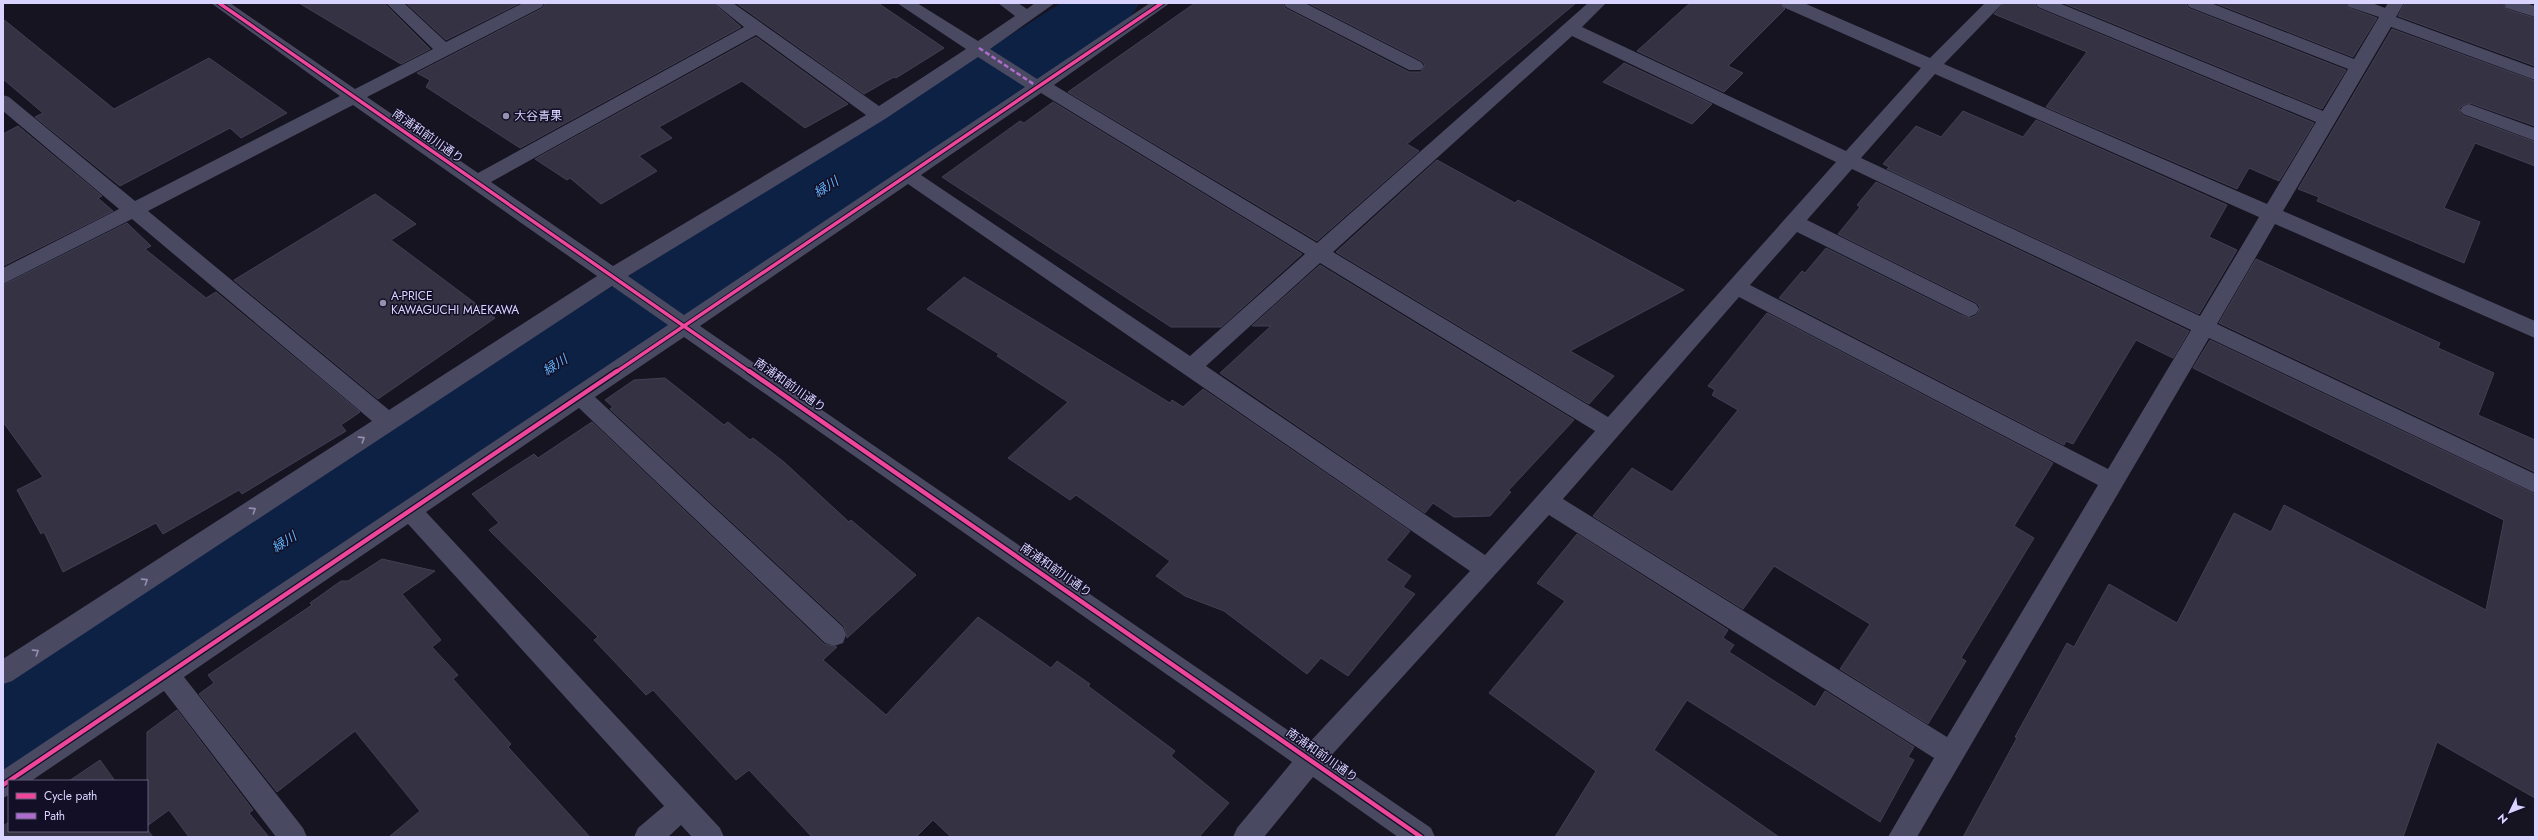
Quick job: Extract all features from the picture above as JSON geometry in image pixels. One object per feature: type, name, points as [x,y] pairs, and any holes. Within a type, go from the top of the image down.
[{"type":"street","name":"南浦和前川通り","points":[[219,3],[476,182],[682,322],[1421,837]]},
{"type":"street","points":[[394,3],[444,50]]},
{"type":"street","points":[[3,277],[536,3]]},
{"type":"street","points":[[722,3],[758,27],[879,115]]},
{"type":"street","points":[[905,3],[1040,86],[1319,252],[1610,429]]},
{"type":"street","points":[[1006,3],[1027,16]]},
{"type":"street","points":[[3,673],[388,422],[619,280],[879,115],[1047,3]]},
{"type":"street","points":[[10,780],[410,512],[580,396],[682,322],[908,174],[1162,3]]},
{"type":"street","points":[[1292,3],[1414,66]]},
{"type":"street","points":[[1191,367],[1598,3]]},
{"type":"street","points":[[1789,3],[2535,330]]},
{"type":"street","points":[[1247,837],[1312,760],[1487,569],[1933,65],[1995,3]]},
{"type":"street","points":[[2044,3],[2327,120]]},
{"type":"street","points":[[2195,3],[2358,67]]},
{"type":"street","points":[[2355,3],[2390,13],[2535,74]]},
{"type":"street","points":[[2512,4],[2535,12]]},
{"type":"street","points":[[1902,837],[2390,13]]},
{"type":"street","points":[[476,182],[758,27]]},
{"type":"street","points":[[1570,28],[1848,161],[2205,326],[2535,484]]},
{"type":"street","points":[[3,101],[388,422]]},
{"type":"street","points":[[2469,110],[2535,135]]},
{"type":"street","points":[[908,174],[1487,569]]},
{"type":"street","points":[[1794,222],[1969,309]]},
{"type":"street","points":[[1736,287],[2112,482]]},
{"type":"street","points":[[580,396],[834,634]]},
{"type":"street","points":[[1546,501],[1951,754]]},
{"type":"street","points":[[410,512],[710,837]]},
{"type":"street","points":[[168,674],[293,837]]},
{"type":"street","points":[[648,837],[682,807]]},
{"type":"building","points":[[299,3],[384,3],[430,49],[401,64]]},
{"type":"building","points":[[406,3],[520,3],[446,40]]},
{"type":"building","points":[[545,3],[713,3],[741,27],[520,148],[426,87],[430,80],[417,73],[543,8]]},
{"type":"building","points":[[736,3],[878,3],[944,48],[896,78],[894,77],[864,94]]},
{"type":"building","points":[[1195,3],[1283,3],[1285,8],[1409,72],[1421,72],[1425,65],[1422,61],[1308,3],[1576,3],[1407,144],[1419,151],[1317,241],[1068,92]]},
{"type":"building","points":[[1690,3],[1780,3],[1785,9],[1728,66],[1743,73],[1724,92],[1637,51]]},
{"type":"building","points":[[2004,3],[2035,3],[2037,8],[2314,123],[2279,181],[2249,168],[2237,189],[2046,107],[2087,52],[1994,14]]},
{"type":"building","points":[[2063,3],[2186,3],[2188,8],[2346,70],[2322,109]]},
{"type":"building","points":[[2215,3],[2346,3],[2349,8],[2377,18],[2353,57]]},
{"type":"building","points":[[2405,3],[2503,3],[2506,9],[2535,18],[2535,66],[2398,16]]},
{"type":"building","points":[[3,19],[114,109],[209,58],[287,113],[241,138],[230,128],[120,186],[35,117],[43,113],[3,79]]},
{"type":"building","points":[[2392,29],[2535,81],[2535,126],[2470,103],[2463,105],[2459,109],[2462,115],[2535,142],[2535,166],[2475,143],[2444,208],[2480,222],[2464,263],[2317,201],[2319,197],[2298,189]]},
{"type":"building","points":[[756,37],[848,104],[805,128],[742,81],[659,127],[672,138],[639,156],[657,171],[601,204],[570,178],[567,180],[535,159]]},
{"type":"building","points":[[1624,63],[1712,104],[1692,124],[1603,82]]},
{"type":"building","points":[[1053,102],[1302,254],[1221,327],[1171,327],[942,177],[1020,121],[1024,123]]},
{"type":"building","points":[[1963,111],[2023,137],[2036,120],[2227,205],[2209,237],[2237,250],[2199,314],[1887,169],[1889,167],[1883,164],[1916,126],[1941,137]]},
{"type":"building","points":[[18,126],[102,196],[98,198],[113,211],[3,266],[3,134]]},
{"type":"building","points":[[1437,160],[1515,203],[1518,200],[1684,290],[1570,351],[1614,376],[1589,404],[1336,252]]},
{"type":"building","points":[[1876,182],[2189,331],[2173,358],[2136,340],[2073,444],[2066,441],[2064,445],[1779,298],[1802,271],[1805,273],[1826,248],[1961,315],[1970,318],[1977,315],[1980,308],[1977,303],[1838,234],[1860,207],[1857,205]]},
{"type":"building","points":[[375,194],[416,224],[391,240],[495,318],[378,399],[234,280]]},
{"type":"building","points":[[127,223],[151,246],[145,249],[206,298],[216,292],[360,412],[341,425],[346,431],[242,494],[239,490],[163,534],[156,523],[63,572],[44,532],[41,534],[17,490],[43,477],[3,422],[3,285]]},
{"type":"building","points":[[2256,259],[2440,343],[2438,348],[2494,373],[2478,415],[2535,440],[2535,472],[2219,323]]},
{"type":"building","points":[[1320,265],[1574,420],[1508,491],[1511,492],[1490,516],[1454,517],[1433,503],[1425,513],[1220,373],[1271,326],[1252,326]]},
{"type":"building","points":[[964,277],[1170,403],[1172,400],[1183,407],[1203,389],[1410,531],[1386,560],[1411,576],[1403,587],[1415,594],[1348,676],[1321,658],[1307,674],[1224,611],[1185,596],[1156,576],[1170,561],[1076,495],[1070,500],[1008,458],[1068,402],[997,356],[999,354],[927,309]]},
{"type":"building","points":[[1767,313],[2053,463],[2014,526],[2034,538],[1961,658],[1966,661],[1928,724],[1840,669],[1870,624],[1774,566],[1743,609],[1593,516],[1632,468],[1672,492],[1738,410],[1712,395],[1715,390],[1708,386]]},
{"type":"building","points":[[2210,340],[2535,494],[2535,798],[2437,742],[2403,837],[1963,837],[2017,738],[2015,737],[2067,643],[2074,647],[2109,584],[2177,623],[2234,513],[2271,532],[2284,505],[2486,610],[2504,520],[2193,368]]},
{"type":"building","points":[[665,378],[724,425],[728,422],[750,440],[753,438],[784,462],[849,522],[851,520],[916,575],[847,638],[844,626],[610,409],[613,407],[605,400],[634,380]]},
{"type":"building","points":[[592,422],[824,644],[837,647],[823,660],[886,715],[978,617],[1051,668],[1057,661],[1090,684],[1088,686],[1175,751],[1171,756],[1229,803],[1199,837],[951,837],[933,820],[916,837],[812,837],[749,770],[736,780],[653,690],[646,695],[594,640],[598,637],[489,530],[499,523],[472,494],[534,454],[538,458]]},
{"type":"building","points":[[1577,534],[1728,630],[1723,638],[1734,645],[1729,652],[1815,707],[1825,691],[1914,747],[1908,757],[1914,760],[1880,822],[1687,700],[1654,750],[1779,837],[1555,837],[1596,771],[1489,693],[1565,601],[1537,583]]},
{"type":"building","points":[[382,559],[435,571],[402,594],[441,640],[432,647],[458,675],[453,679],[511,744],[508,747],[590,837],[389,837],[420,811],[355,731],[277,792],[199,694],[214,683],[208,675],[312,605],[310,603],[341,581],[348,581]]},
{"type":"building","points":[[177,710],[253,810],[249,813],[269,837],[189,837],[169,810],[148,825],[147,732]]},
{"type":"building","points":[[100,760],[114,780],[70,780]]},
{"type":"building","points":[[8,823],[8,832],[148,832],[148,830],[153,837],[3,837],[3,826]]},
{"type":"waterway","name":"緑川","points":[[3,726],[1107,3]]},
{"type":"marked path","points":[[979,48],[1038,87]]},
{"type":"cycle path","points":[[219,3],[1421,837]]},
{"type":"cycle path","points":[[10,780],[1162,3]]},
{"type":"cycle path","points":[[3,785],[8,782]]},
{"type":"place","name":"大谷青果","points":[[506,116]]},
{"type":"place","name":"A-PRICE KAWAGUCHI MAEKAWA","points":[[383,303]]}]
